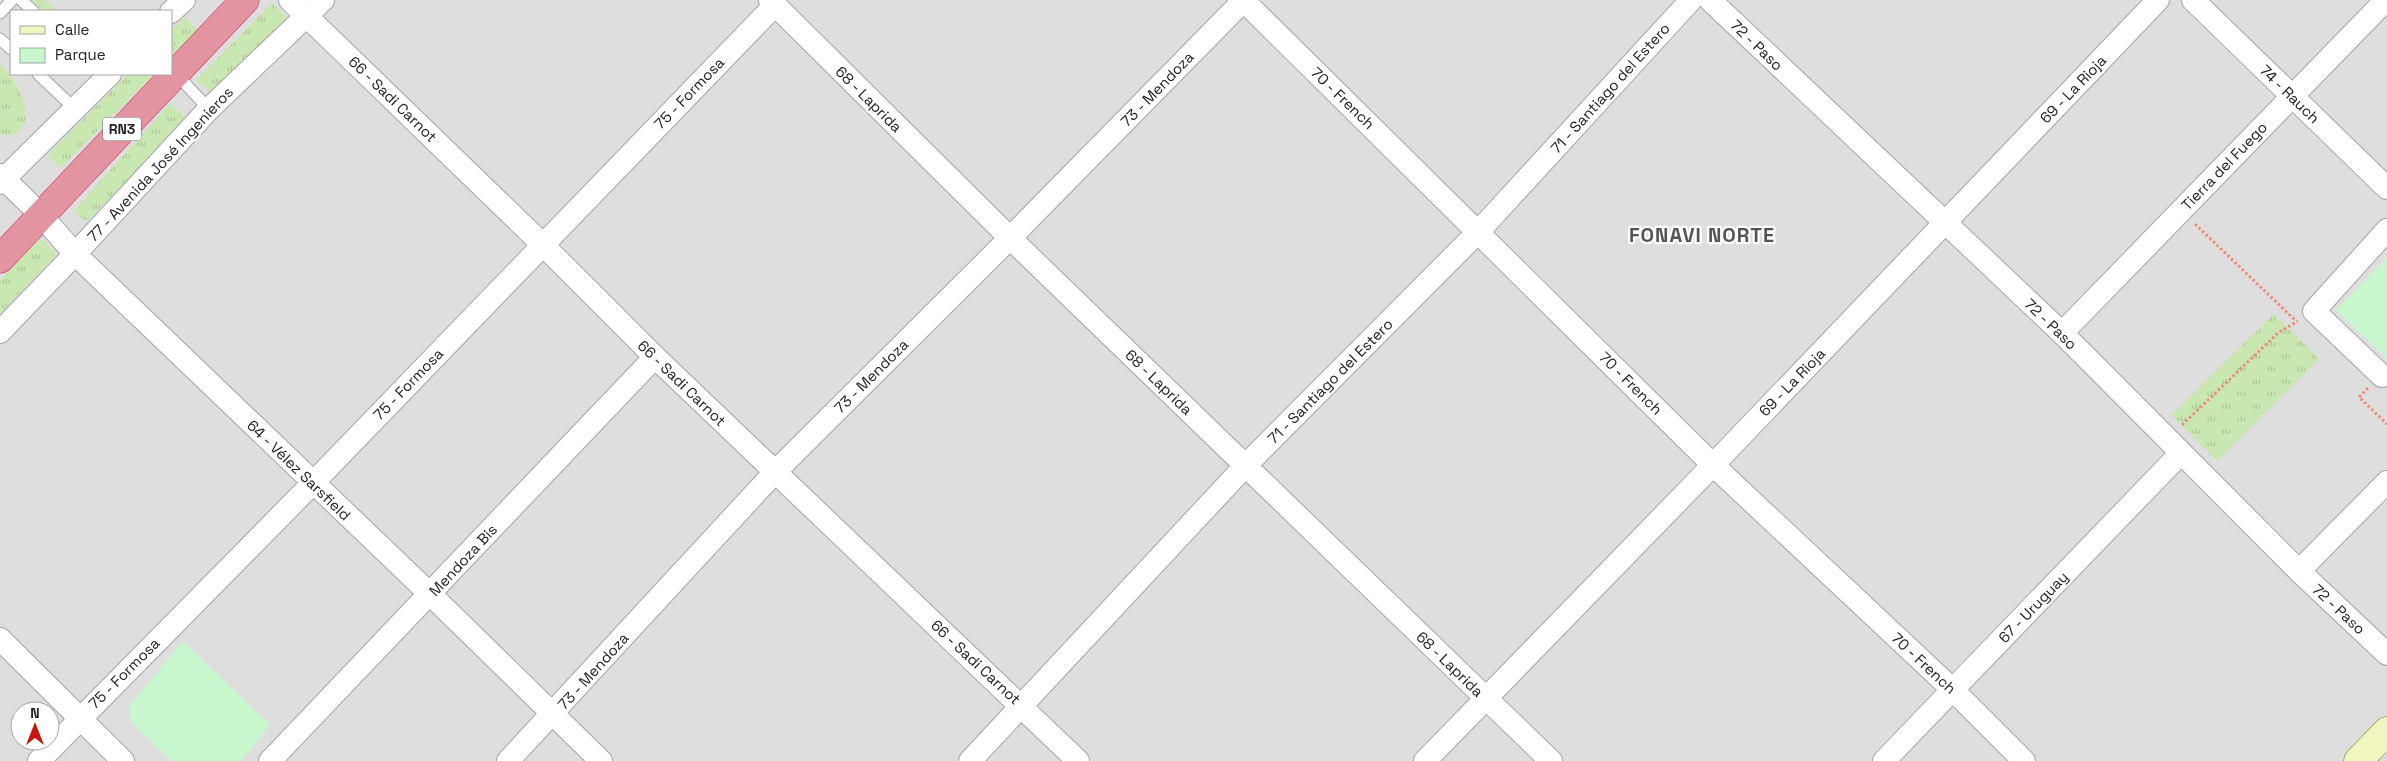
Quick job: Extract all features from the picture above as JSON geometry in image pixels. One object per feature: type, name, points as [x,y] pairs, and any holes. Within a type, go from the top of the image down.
[{"type":"highway","name":"RN3","points":[[0,258],[42,216],[245,0]]},
{"type":"main road","points":[[2358,761],[2387,731]]},
{"type":"street","points":[[172,11],[184,0]]},
{"type":"street","name":"66 - Sadi Carnot","points":[[290,0],[316,8],[543,245],[655,357],[1078,761]]},
{"type":"street","name":"70 - French","points":[[1243,0],[1479,231],[1713,465],[1953,690],[2024,761]]},
{"type":"street","name":"73 - Mendoza","points":[[508,761],[775,472],[1010,238],[1243,0]]},
{"type":"street","name":"71 - Santiago del Estero","points":[[970,761],[1246,465],[1479,231],[1691,0]]},
{"type":"street","name":"72 - Paso","points":[[1710,0],[1944,224],[2062,333],[2300,571],[2387,654]]},
{"type":"street","name":"69 - La Rioja","points":[[1424,761],[1713,465],[2158,0]]},
{"type":"street","name":"74 - Rauch","points":[[2193,0],[2387,188]]},
{"type":"street","name":"Tierra del Fuego","points":[[2062,333],[2386,0]]},
{"type":"street","name":"68 - Laprida","points":[[772,2],[1010,238],[1551,761]]},
{"type":"street","name":"75 - Formosa","points":[[39,761],[543,245],[772,2]]},
{"type":"street","name":"77 - Avenida José Ingenieros","points":[[0,332],[210,109],[316,8]]},
{"type":"street","points":[[1,179],[75,108],[105,75]]},
{"type":"street","name":"64 - Vélez Sarsfield","points":[[1,179],[42,216],[75,254],[431,595],[601,761]]},
{"type":"street","points":[[2382,376],[2305,316],[2387,230]]},
{"type":"street","name":"Mendoza Bis","points":[[270,761],[431,595],[655,357]]},
{"type":"street","name":"67 - Uruguay","points":[[1884,761],[1953,690],[2175,446]]},
{"type":"street","points":[[2300,571],[2387,482]]},
{"type":"street","points":[[0,639],[123,761]]},
{"type":"lane","points":[[0,12],[12,0]]},
{"type":"lane","points":[[21,0],[32,10]]},
{"type":"lane","points":[[0,39],[10,48]]},
{"type":"lane","points":[[175,73],[210,109]]},
{"type":"lane","points":[[39,75],[75,108]]},
{"type":"path","points":[[2175,446],[2279,332],[2305,316],[2181,210]]},
{"type":"path","points":[[2382,376],[2359,397],[2387,424]]},
{"type":"shaded area","points":[[0,0],[2387,0],[2387,761],[0,761]]},
{"type":"green space","points":[[31,0],[45,0],[55,10],[42,10]]},
{"type":"green space","points":[[272,3],[289,19],[213,95],[196,80]]},
{"type":"green space","points":[[185,17],[198,30],[172,56],[172,29]]},
{"type":"green space","points":[[0,64],[15,83],[24,101],[26,110],[24,124],[13,135],[0,135]]},
{"type":"green space","points":[[127,75],[153,75],[60,168],[47,155]]},
{"type":"green space","points":[[170,103],[187,119],[87,221],[73,212]]},
{"type":"green space","points":[[40,238],[57,254],[0,314],[0,280]]},
{"type":"green space","points":[[2387,257],[2387,359],[2336,310]]},
{"type":"green space","points":[[2274,314],[2319,359],[2217,461],[2171,415]]},
{"type":"green space","points":[[183,641],[270,725],[241,761],[171,761],[130,721],[130,705]]},
{"type":"district","name":"FONAVI NORTE","points":[[1702,235]]}]
